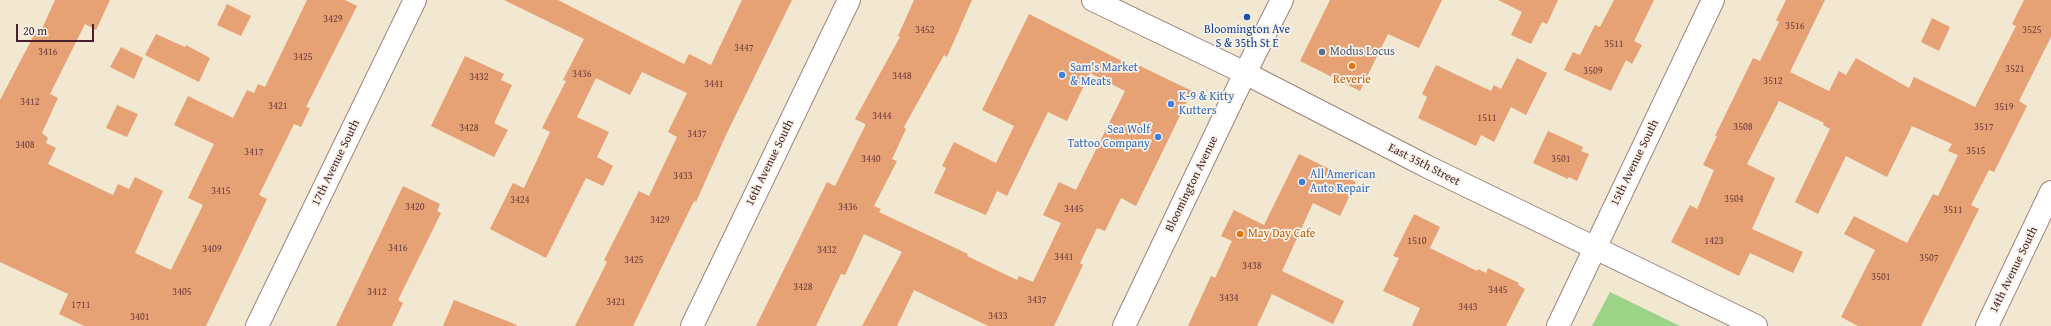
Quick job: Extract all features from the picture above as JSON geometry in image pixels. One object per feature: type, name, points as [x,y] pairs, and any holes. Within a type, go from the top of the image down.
[{"type":"street","name":"17th Avenue South","points":[[257,326],[414,0]]},
{"type":"street","name":"16th Avenue South","points":[[692,326],[849,0]]},
{"type":"street","name":"East 35th Street","points":[[1093,0],[1245,73],[1426,166],[1756,326]]},
{"type":"street","name":"Bloomington Avenue","points":[[1124,326],[1245,73],[1282,0]]},
{"type":"street","name":"15th Avenue South","points":[[1558,326],[1713,0]]},
{"type":"street","name":"14th Avenue South","points":[[1987,326],[2051,192]]},
{"type":"green space","points":[[1610,292],[1680,326],[1592,326]]},
{"type":"building","points":[[55,0],[110,0],[96,30],[85,24],[50,94],[58,98],[42,133],[48,138],[46,143],[56,148],[48,164],[113,195],[118,184],[129,189],[135,177],[163,191],[135,253],[171,270],[203,205],[188,198],[214,144],[174,125],[188,96],[233,118],[247,90],[254,93],[258,84],[265,87],[307,0],[345,0],[357,6],[306,107],[310,108],[301,127],[294,124],[259,195],[267,199],[206,326],[84,326],[59,314],[68,294],[0,262],[0,100],[33,37],[37,32],[40,33]]},
{"type":"building","points":[[504,0],[558,0],[684,64],[689,54],[711,65],[742,0],[792,0],[726,135],[696,202],[694,201],[633,326],[575,326],[607,262],[604,260],[639,191],[649,196],[677,137],[668,132],[687,93],[642,72],[630,95],[596,78],[577,117],[609,132],[597,157],[613,166],[603,186],[586,178],[546,258],[490,229],[513,183],[524,188],[550,132],[542,128],[566,81],[563,80],[584,39]]},
{"type":"building","points":[[914,0],[972,0],[947,57],[944,55],[904,127],[906,129],[892,159],[897,161],[874,206],[881,209],[879,212],[968,254],[967,256],[1017,280],[1019,276],[1033,282],[1061,223],[1043,215],[1059,182],[1076,190],[1125,91],[1090,73],[1067,121],[1048,112],[1007,196],[997,191],[986,215],[934,193],[946,168],[942,166],[954,142],[996,163],[1014,126],[982,110],[1029,14],[1136,68],[1138,65],[1192,91],[1136,206],[1121,198],[1105,231],[1097,228],[1080,263],[1083,265],[1054,326],[988,326],[914,290],[897,326],[862,326],[902,252],[864,234],[845,275],[841,274],[816,326],[756,326],[827,182],[835,186],[865,126],[865,124],[855,119],[900,37],[898,36]]},
{"type":"building","points":[[1330,0],[1442,0],[1419,48],[1388,34],[1360,91],[1300,61]]},
{"type":"building","points":[[1498,0],[1558,0],[1547,24],[1542,22],[1531,44],[1511,35],[1522,12]]},
{"type":"building","points":[[1614,0],[1654,0],[1634,41],[1642,45],[1632,64],[1626,60],[1611,91],[1564,70],[1573,52],[1580,55],[1595,25],[1600,27]]},
{"type":"building","points":[[1786,0],[1825,0],[1790,72],[1829,91],[1839,71],[1846,75],[1856,58],[1909,88],[1914,77],[1975,107],[2016,26],[2012,24],[2024,0],[2051,0],[2051,37],[2019,101],[2027,106],[1994,172],[1989,170],[1971,205],[1979,209],[1921,326],[1858,326],[1841,317],[1875,250],[1844,234],[1854,216],[1907,243],[1933,194],[1938,196],[1958,155],[1948,151],[1952,144],[1912,126],[1887,177],[1846,156],[1818,214],[1795,202],[1830,129],[1823,125],[1824,123],[1779,101],[1747,164],[1775,178],[1752,229],[1803,252],[1793,273],[1750,253],[1739,276],[1671,242],[1690,205],[1697,209],[1714,170],[1703,165],[1717,136],[1715,136],[1753,58],[1760,61],[1779,22],[1776,20]]},
{"type":"building","points":[[227,4],[251,16],[241,36],[217,25]]},
{"type":"building","points":[[1932,18],[1950,27],[1939,51],[1921,42]]},
{"type":"building","points":[[156,34],[185,47],[186,45],[210,58],[199,82],[145,55]]},
{"type":"building","points":[[121,47],[143,58],[134,79],[110,67]]},
{"type":"building","points":[[465,56],[504,74],[501,80],[512,85],[494,123],[508,130],[494,157],[431,126]]},
{"type":"building","points":[[1517,58],[1547,73],[1526,115],[1511,107],[1494,142],[1481,135],[1476,146],[1418,118],[1427,97],[1422,94],[1436,65],[1491,91],[1494,85],[1501,89]]},
{"type":"building","points":[[117,105],[138,114],[127,137],[106,128]]},
{"type":"building","points":[[1548,131],[1583,147],[1581,151],[1589,154],[1577,181],[1569,177],[1568,179],[1533,163]]},
{"type":"building","points":[[1299,154],[1356,182],[1340,216],[1313,203],[1282,271],[1344,301],[1333,324],[1272,294],[1257,326],[1188,326],[1211,276],[1215,278],[1232,241],[1221,236],[1234,210],[1264,225]]},
{"type":"building","points":[[403,186],[440,204],[437,211],[441,213],[398,300],[403,303],[392,326],[336,326]]},
{"type":"building","points":[[1414,214],[1440,227],[1430,248],[1477,271],[1478,269],[1486,273],[1488,268],[1519,283],[1518,285],[1525,289],[1506,326],[1412,326],[1420,308],[1383,291],[1399,258],[1393,256]]},
{"type":"building","points":[[454,300],[517,325],[443,326]]},
{"type":"place","name":"Bloomington Ave S & 35th St E","points":[[1247,17]]},
{"type":"place","name":"Modus Locus","points":[[1322,52]]},
{"type":"place","name":"Reverie","points":[[1352,66]]},
{"type":"place","name":"Sam's Market & Meats","points":[[1062,75]]},
{"type":"place","name":"K-9 & Kitty Kutters","points":[[1171,104]]},
{"type":"place","name":"Sea Wolf Tattoo Company","points":[[1158,137]]},
{"type":"place","name":"All American Auto Repair","points":[[1302,182]]},
{"type":"place","name":"May Day Cafe","points":[[1240,234]]}]
